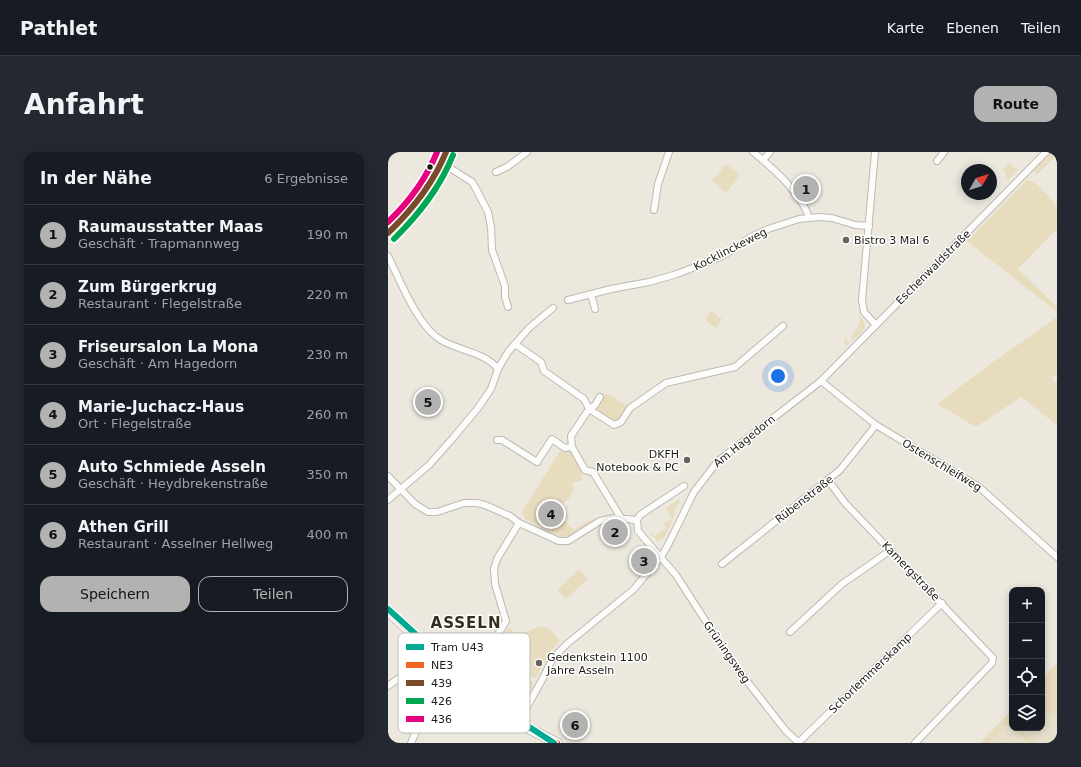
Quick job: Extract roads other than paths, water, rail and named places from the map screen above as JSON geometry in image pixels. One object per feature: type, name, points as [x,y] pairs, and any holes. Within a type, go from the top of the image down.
[{"type":"main road","points":[[388,611],[412,633]]},
{"type":"main road","points":[[530,730],[553,742]]},
{"type":"street","points":[[388,234],[425,193],[442,163],[446,152]]},
{"type":"street","points":[[496,172],[507,167],[526,152]]},
{"type":"street","points":[[654,210],[658,184],[669,152]]},
{"type":"street","points":[[753,152],[782,178],[805,207],[809,217]]},
{"type":"street","points":[[763,160],[770,152]]},
{"type":"street","points":[[875,152],[862,307],[864,312],[876,325]]},
{"type":"street","points":[[937,161],[944,152]]},
{"type":"street","name":"Eschenwaldstraße","points":[[821,381],[1046,152]]},
{"type":"street","points":[[442,163],[472,182],[488,212],[491,227],[492,250],[505,286],[505,297],[508,307]]},
{"type":"street","name":"Kocklinckeweg","points":[[568,300],[677,274],[720,257],[768,229],[809,217],[832,218],[855,225],[869,226]]},
{"type":"street","points":[[388,256],[418,315],[433,334],[455,347],[485,358],[493,363],[498,369]]},
{"type":"street","points":[[591,294],[595,309]]},
{"type":"street","points":[[388,500],[429,465],[478,408],[491,389],[498,369],[515,344],[533,324],[553,308]]},
{"type":"street","points":[[515,344],[541,362],[544,370],[584,399],[589,409],[614,424],[617,424],[621,422],[630,408],[666,383],[734,367],[783,326]]},
{"type":"street","name":"Ostenschleifweg","points":[[821,381],[876,425],[979,487],[1057,557]]},
{"type":"street","name":"Am Hagedorn","points":[[530,702],[552,658],[568,643],[633,590],[661,557],[694,492],[712,467],[724,455],[821,381]]},
{"type":"street","points":[[600,397],[595,405],[589,409],[571,436],[572,447],[585,470],[593,472],[621,518]]},
{"type":"street","name":"Rübenstraße","points":[[722,564],[840,470],[876,425]]},
{"type":"street","points":[[497,440],[502,440],[538,462],[552,439],[566,448],[572,447]]},
{"type":"street","points":[[388,476],[415,504],[428,512],[437,512],[464,503],[477,503],[510,516],[519,523],[563,542],[568,541],[600,520],[621,518],[636,520]]},
{"type":"street","name":"Kamergstraße","points":[[828,480],[845,503],[991,655],[993,661],[915,743]]},
{"type":"street","points":[[661,557],[638,532],[636,520],[641,514],[684,486]]},
{"type":"street","points":[[497,633],[506,621],[495,584],[494,569],[497,559],[519,523]]},
{"type":"street","points":[[790,632],[842,584],[891,550]]},
{"type":"street","name":"Grüningsweg","points":[[661,557],[676,575],[732,662],[786,731],[799,743]]},
{"type":"street","name":"Schorlemmerskamp","points":[[799,743],[942,603]]},
{"type":"street","points":[[388,686],[398,679]]},
{"type":"street","points":[[411,743],[417,733]]},
{"type":"tram line","name":"U43","points":[[388,609],[414,633]]},
{"type":"tram line","name":"U43","points":[[530,728],[554,743]]},
{"type":"place","name":"Raumausstatter Maas","points":[[806,189]]},
{"type":"place","name":"Bistro 3 Mal 6","points":[[846,240]]},
{"type":"place","name":"Auto Schmiede Asseln","points":[[428,402]]},
{"type":"place","name":"DKFH Notebook & PC","points":[[687,460]]},
{"type":"place","name":"Marie-Juchacz-Haus","points":[[551,514]]},
{"type":"place","name":"Zum Bürgerkrug","points":[[615,532]]},
{"type":"place","name":"Friseursalon La Mona","points":[[644,561]]},
{"type":"place","name":"Gedenkstein 1100 Jahre Asseln","points":[[539,663]]},
{"type":"place","name":"Athen Grill","points":[[575,725]]},
{"type":"district","name":"ASSELN","points":[[466,623]]}]
